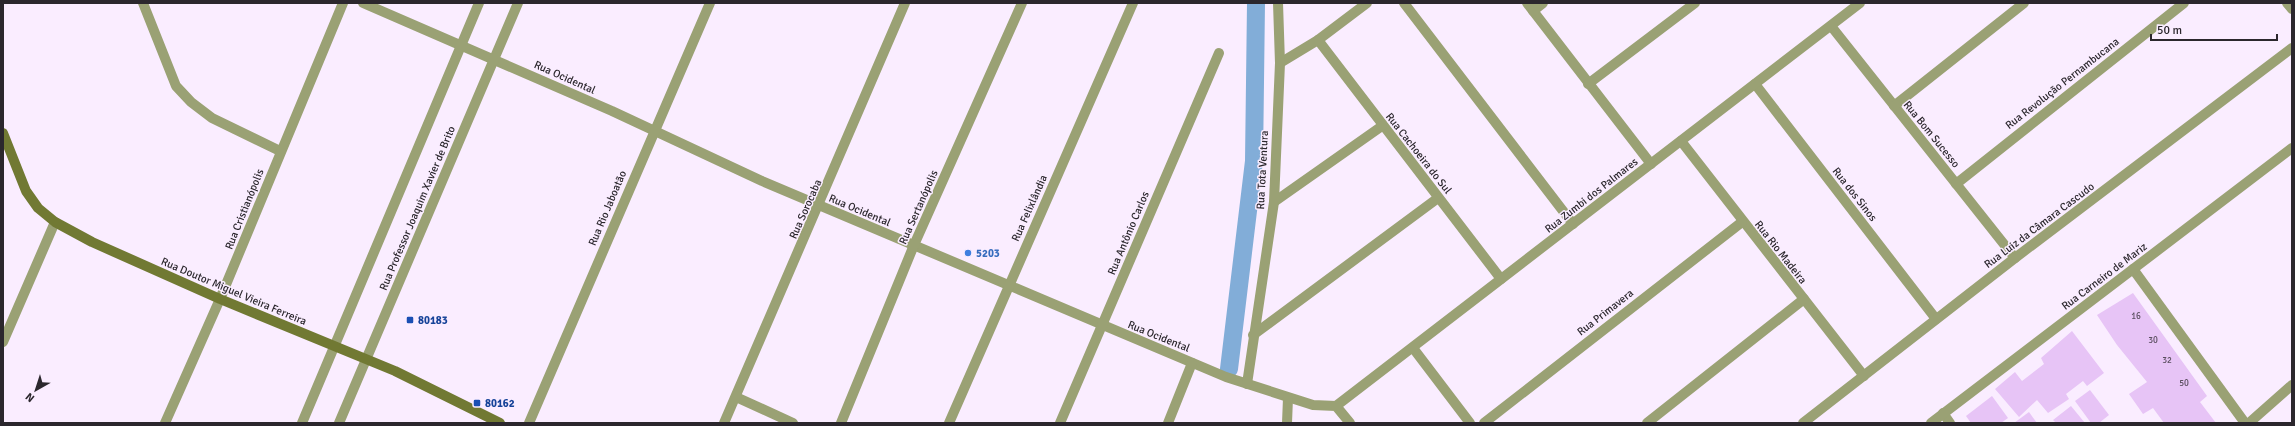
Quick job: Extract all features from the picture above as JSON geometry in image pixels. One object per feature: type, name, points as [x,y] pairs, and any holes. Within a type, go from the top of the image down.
[{"type":"main road","name":"Rua Doutor Miguel Vieira Ferreira","points":[[3,133],[26,191],[38,208],[55,222],[92,242],[220,299],[335,348],[366,359],[500,423]]},
{"type":"street","points":[[143,3],[176,86],[191,102],[212,118],[280,151]]},
{"type":"street","name":"Rua Cristianópolis","points":[[165,423],[220,299],[280,151],[344,3]]},
{"type":"street","name":"Rua Ocidental","points":[[363,3],[460,43],[819,206],[1192,363],[1288,398],[1313,405],[1336,406]]},
{"type":"street","name":"Rua Professor Joaquim Xavier de Brito","points":[[302,423],[335,348],[460,43],[479,3]]},
{"type":"street","name":"Rua Professor Joaquim Xavier de Brito","points":[[339,423],[493,58],[518,3]]},
{"type":"street","name":"Rua Rio Jaboatão","points":[[529,423],[710,3]]},
{"type":"street","name":"Rua Sorocaba","points":[[724,423],[819,206],[905,3]]},
{"type":"street","name":"Rua Sertanópolis","points":[[841,423],[914,245],[1022,3]]},
{"type":"street","name":"Rua Felixlândia","points":[[949,423],[1008,285],[1133,3]]},
{"type":"street","name":"Rua Tota Ventura","points":[[1247,384],[1253,335],[1274,202],[1280,63],[1278,3]]},
{"type":"street","points":[[1280,63],[1318,40],[1367,3]]},
{"type":"street","points":[[1404,3],[1573,224]]},
{"type":"street","points":[[1543,3],[1530,7],[1651,164]]},
{"type":"street","points":[[1588,84],[1694,3]]},
{"type":"street","name":"Rua Zumbi dos Palmares","points":[[1336,406],[1860,3]]},
{"type":"street","points":[[1894,106],[2024,3]]},
{"type":"street","name":"Rua Revolução Pernambucana","points":[[1956,184],[2184,3]]},
{"type":"street","points":[[2287,3],[2292,10]]},
{"type":"street","name":"Rua Bom Sucesso","points":[[1831,26],[2015,258]]},
{"type":"street","name":"Rua Cachoeira do Sul","points":[[1318,40],[1382,126],[1501,279]]},
{"type":"street","name":"Rua Luiz da Câmara Cascudo","points":[[1803,423],[2015,258],[2292,48]]},
{"type":"street","name":"Rua Antônio Carlos","points":[[1060,423],[1219,53]]},
{"type":"street","name":"Rua dos Sinos","points":[[1755,84],[1936,319]]},
{"type":"street","points":[[1274,202],[1382,126]]},
{"type":"street","name":"Rua Rio Madeira","points":[[1681,141],[1742,222],[1864,376]]},
{"type":"street","name":"Rua Carneiro de Mariz","points":[[1931,423],[2292,148]]},
{"type":"street","points":[[1253,335],[1438,198]]},
{"type":"street","points":[[3,342],[55,222]]},
{"type":"street","name":"Rua Primavera","points":[[1484,423],[1742,222]]},
{"type":"street","points":[[2133,269],[2245,423]]},
{"type":"street","points":[[1647,423],[1804,300]]},
{"type":"street","points":[[1413,348],[1470,423]]},
{"type":"street","points":[[1168,423],[1192,363]]},
{"type":"street","points":[[2249,423],[2292,385]]},
{"type":"street","points":[[736,397],[793,423]]},
{"type":"street","points":[[1287,423],[1288,398]]},
{"type":"street","points":[[1336,406],[1350,423]]},
{"type":"street","points":[[1943,413],[1950,423]]},
{"type":"building","points":[[2133,293],[2207,396],[2200,402],[2216,423],[2164,423],[2153,408],[2143,414],[2129,394],[2147,382],[2117,345],[2097,315]]},
{"type":"building","points":[[2072,331],[2104,373],[2087,386],[2083,381],[2066,394],[2069,399],[2048,413],[2037,400],[2019,417],[1995,389],[2015,372],[2022,381],[2044,364],[2041,358]]},
{"type":"building","points":[[2090,390],[2109,415],[2099,423],[2091,423],[2075,401]]},
{"type":"building","points":[[1992,396],[2008,418],[2001,423],[1971,423],[1966,416]]},
{"type":"building","points":[[2071,406],[2085,423],[2056,423],[2053,420]]},
{"type":"building","points":[[2029,412],[2037,423],[2014,423]]},
{"type":"waterway","points":[[1229,369],[1254,161],[1256,3]]},
{"type":"place","name":"5203","points":[[968,253]]},
{"type":"place","name":"80183","points":[[410,320]]},
{"type":"place","name":"80162","points":[[477,403]]}]
